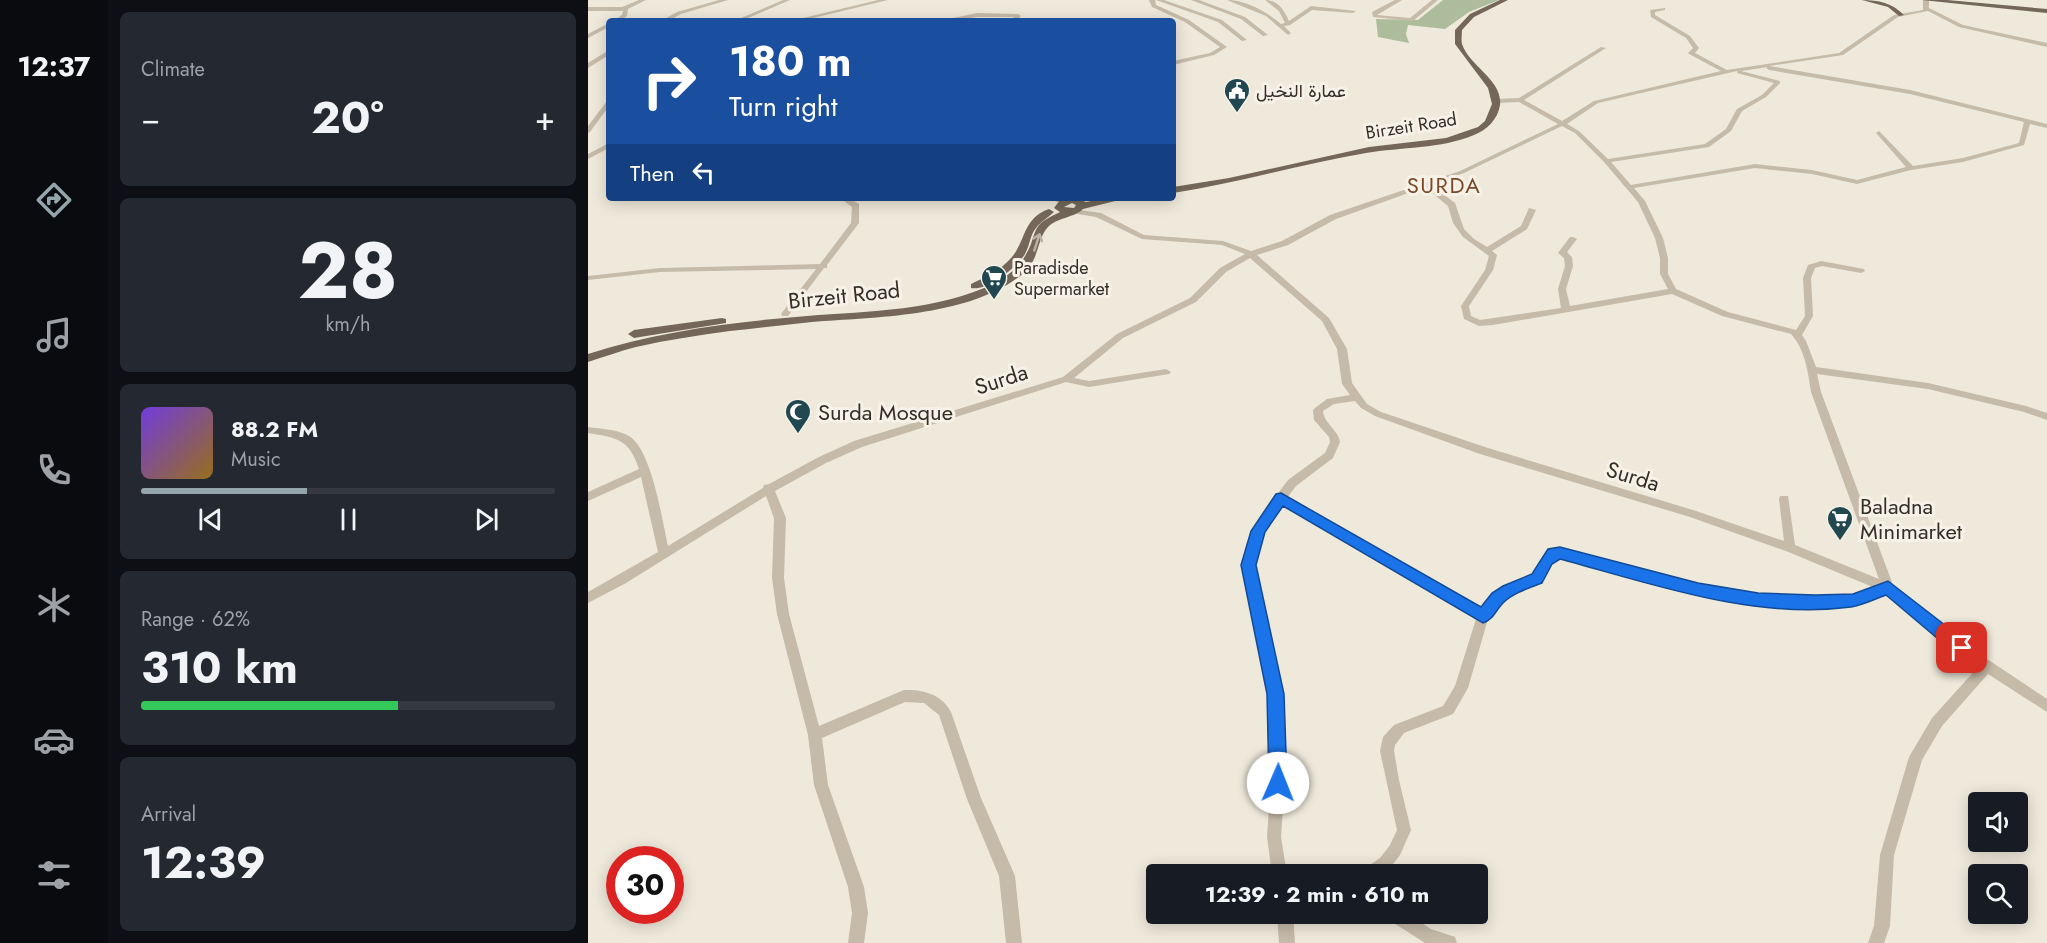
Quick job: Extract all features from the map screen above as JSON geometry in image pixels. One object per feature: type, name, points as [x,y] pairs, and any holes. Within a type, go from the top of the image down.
[{"type":"main road","points":[[1497,101],[1486,80],[1457,43],[1456,32],[1459,25],[1475,12],[1505,0]]},
{"type":"main road","points":[[1865,0],[1890,6],[1901,15]]},
{"type":"main road","points":[[1926,0],[2006,4],[2047,11]]},
{"type":"main road","points":[[1932,11],[1976,4]]},
{"type":"main road","name":"Birzeit Road","points":[[1176,189],[1256,176],[1338,155],[1464,136],[1484,127],[1490,121],[1497,101]]},
{"type":"main road","points":[[1067,205],[1092,201]]},
{"type":"main road","name":"Birzeit Road","points":[[588,349],[658,329],[947,303],[976,295],[1001,284],[1022,269],[1033,255],[1044,225],[1067,205]]},
{"type":"main road","name":"Birzeit Road","points":[[588,359],[604,352],[653,339],[782,318]]},
{"type":"street","points":[[588,9],[623,9],[643,0]]},
{"type":"street","points":[[670,18],[679,13],[725,0]]},
{"type":"street","points":[[744,18],[787,0]]},
{"type":"street","points":[[807,18],[885,0]]},
{"type":"street","points":[[1152,0],[1154,6],[1187,21],[1224,47],[1212,54],[1176,62]]},
{"type":"street","points":[[1159,0],[1220,21],[1244,40]]},
{"type":"street","points":[[1194,0],[1243,18],[1264,34]]},
{"type":"street","points":[[1230,0],[1259,10],[1281,24],[1288,33]]},
{"type":"street","points":[[1268,0],[1281,9],[1288,24]]},
{"type":"street","points":[[1399,0],[1374,14],[1375,16],[1411,20],[1435,0]]},
{"type":"street","points":[[1926,0],[1932,11]]},
{"type":"street","points":[[1932,11],[1935,1]]},
{"type":"street","points":[[1281,24],[1288,24],[1311,8],[1353,11]]},
{"type":"street","points":[[620,18],[626,13],[623,9]]},
{"type":"street","points":[[1606,161],[1707,146],[1729,130],[1739,110],[1764,96],[1778,82],[1730,71],[1691,53],[1696,48],[1688,38],[1653,16],[1652,11],[1663,9]]},
{"type":"street","points":[[956,10],[964,17]]},
{"type":"street","points":[[1901,15],[1932,11],[1961,26],[2047,45]]},
{"type":"street","name":"Surda","points":[[588,598],[768,488],[825,458],[858,444],[1065,379],[1120,336],[1193,300],[1223,270],[1251,254],[1285,243],[1333,217],[1462,172],[1560,125],[1605,99],[1730,71],[1846,52],[1901,15]]},
{"type":"street","points":[[958,18],[1018,16],[1016,18]]},
{"type":"street","points":[[588,36],[606,27]]},
{"type":"street","points":[[1497,101],[1520,100],[1603,48]]},
{"type":"street","points":[[588,66],[606,54]]},
{"type":"street","points":[[1763,66],[1910,92],[2047,126]]},
{"type":"street","points":[[1384,864],[1402,840],[1404,830],[1390,770],[1388,742],[1399,729],[1439,716],[1454,702],[1461,688],[1483,617],[1503,594],[1537,579],[1553,553],[1698,590],[1758,599],[1815,602],[1853,600],[1888,588],[1816,392],[1808,354],[1797,335],[1784,328],[1706,308],[1673,291],[1664,274],[1664,258],[1659,238],[1641,201],[1630,187],[1576,132],[1560,125],[1520,100]]},
{"type":"street","points":[[588,131],[606,106]]},
{"type":"street","points":[[1630,187],[1755,166],[1812,172],[1857,182],[1911,168],[1963,160],[2022,144],[2027,122]]},
{"type":"street","points":[[1879,133],[1911,168]]},
{"type":"street","points":[[588,157],[606,147]]},
{"type":"street","points":[[1427,184],[1452,205],[1455,223],[1468,238],[1493,255],[1489,270],[1465,306],[1467,317],[1479,323],[1673,291]]},
{"type":"street","points":[[848,201],[856,206]]},
{"type":"street","points":[[782,318],[855,223],[856,206],[860,201]]},
{"type":"street","points":[[1098,213],[1104,201]]},
{"type":"street","points":[[1067,205],[1098,213],[1142,237],[1223,243],[1251,254],[1326,320],[1342,350],[1344,374],[1356,398],[1337,399],[1318,410],[1319,420],[1334,436],[1333,449],[1323,460],[1302,473],[1281,498],[1258,531],[1248,565],[1276,694],[1279,765],[1274,837],[1278,864]]},
{"type":"street","points":[[1487,251],[1524,227],[1532,210]]},
{"type":"street","points":[[1566,309],[1562,289],[1569,266],[1568,257],[1562,253],[1573,239]]},
{"type":"street","points":[[1797,335],[1809,316],[1808,278],[1811,267],[1821,263],[1861,271]]},
{"type":"street","points":[[588,278],[660,270],[824,266]]},
{"type":"street","points":[[1812,370],[1928,386],[2026,409],[2047,417]]},
{"type":"street","points":[[1065,379],[1089,384],[1166,372]]},
{"type":"street","name":"Surda","points":[[1356,398],[1378,414],[1408,426],[1692,514],[1790,548],[1888,588],[1987,666],[2047,706]]},
{"type":"street","points":[[588,430],[628,440],[637,450],[645,471],[664,553]]},
{"type":"street","points":[[588,497],[645,471]]},
{"type":"street","points":[[768,488],[780,518],[778,578],[783,614],[815,735],[821,785],[856,887],[860,913],[856,943]]},
{"type":"street","points":[[1281,498],[1483,617]]},
{"type":"street","points":[[1784,499],[1790,548]]},
{"type":"street","points":[[1876,943],[1882,926],[1887,855],[1916,757],[1937,722],[1987,666]]},
{"type":"street","points":[[815,735],[904,696],[917,695],[939,706],[944,712],[974,799],[1007,876],[1014,943]]},
{"type":"street","points":[[1286,924],[1287,943]]},
{"type":"street","points":[[1410,924],[1427,936],[1449,943]]},
{"type":"green space","points":[[1443,0],[1499,0],[1469,12],[1445,29],[1408,25],[1406,34],[1409,43],[1378,37],[1376,19],[1418,20]]},
{"type":"place","name":"عمارة النخيل","points":[[1237,114]]},
{"type":"place","name":"Paradisde Supermarket","points":[[994,301]]},
{"type":"place","name":"Surda Mosque","points":[[798,435]]},
{"type":"place","name":"Baladna Minimarket","points":[[1840,542]]},
{"type":"district","name":"SURDA","points":[[1444,185]]},
{"type":"route","points":[[1278,783],[1276,694],[1257,615],[1248,565],[1258,531],[1281,498],[1483,617],[1497,598],[1508,590],[1530,584],[1537,579],[1553,553],[1560,553],[1698,590],[1758,599],[1815,602],[1853,600],[1888,588],[1962,648]]}]
